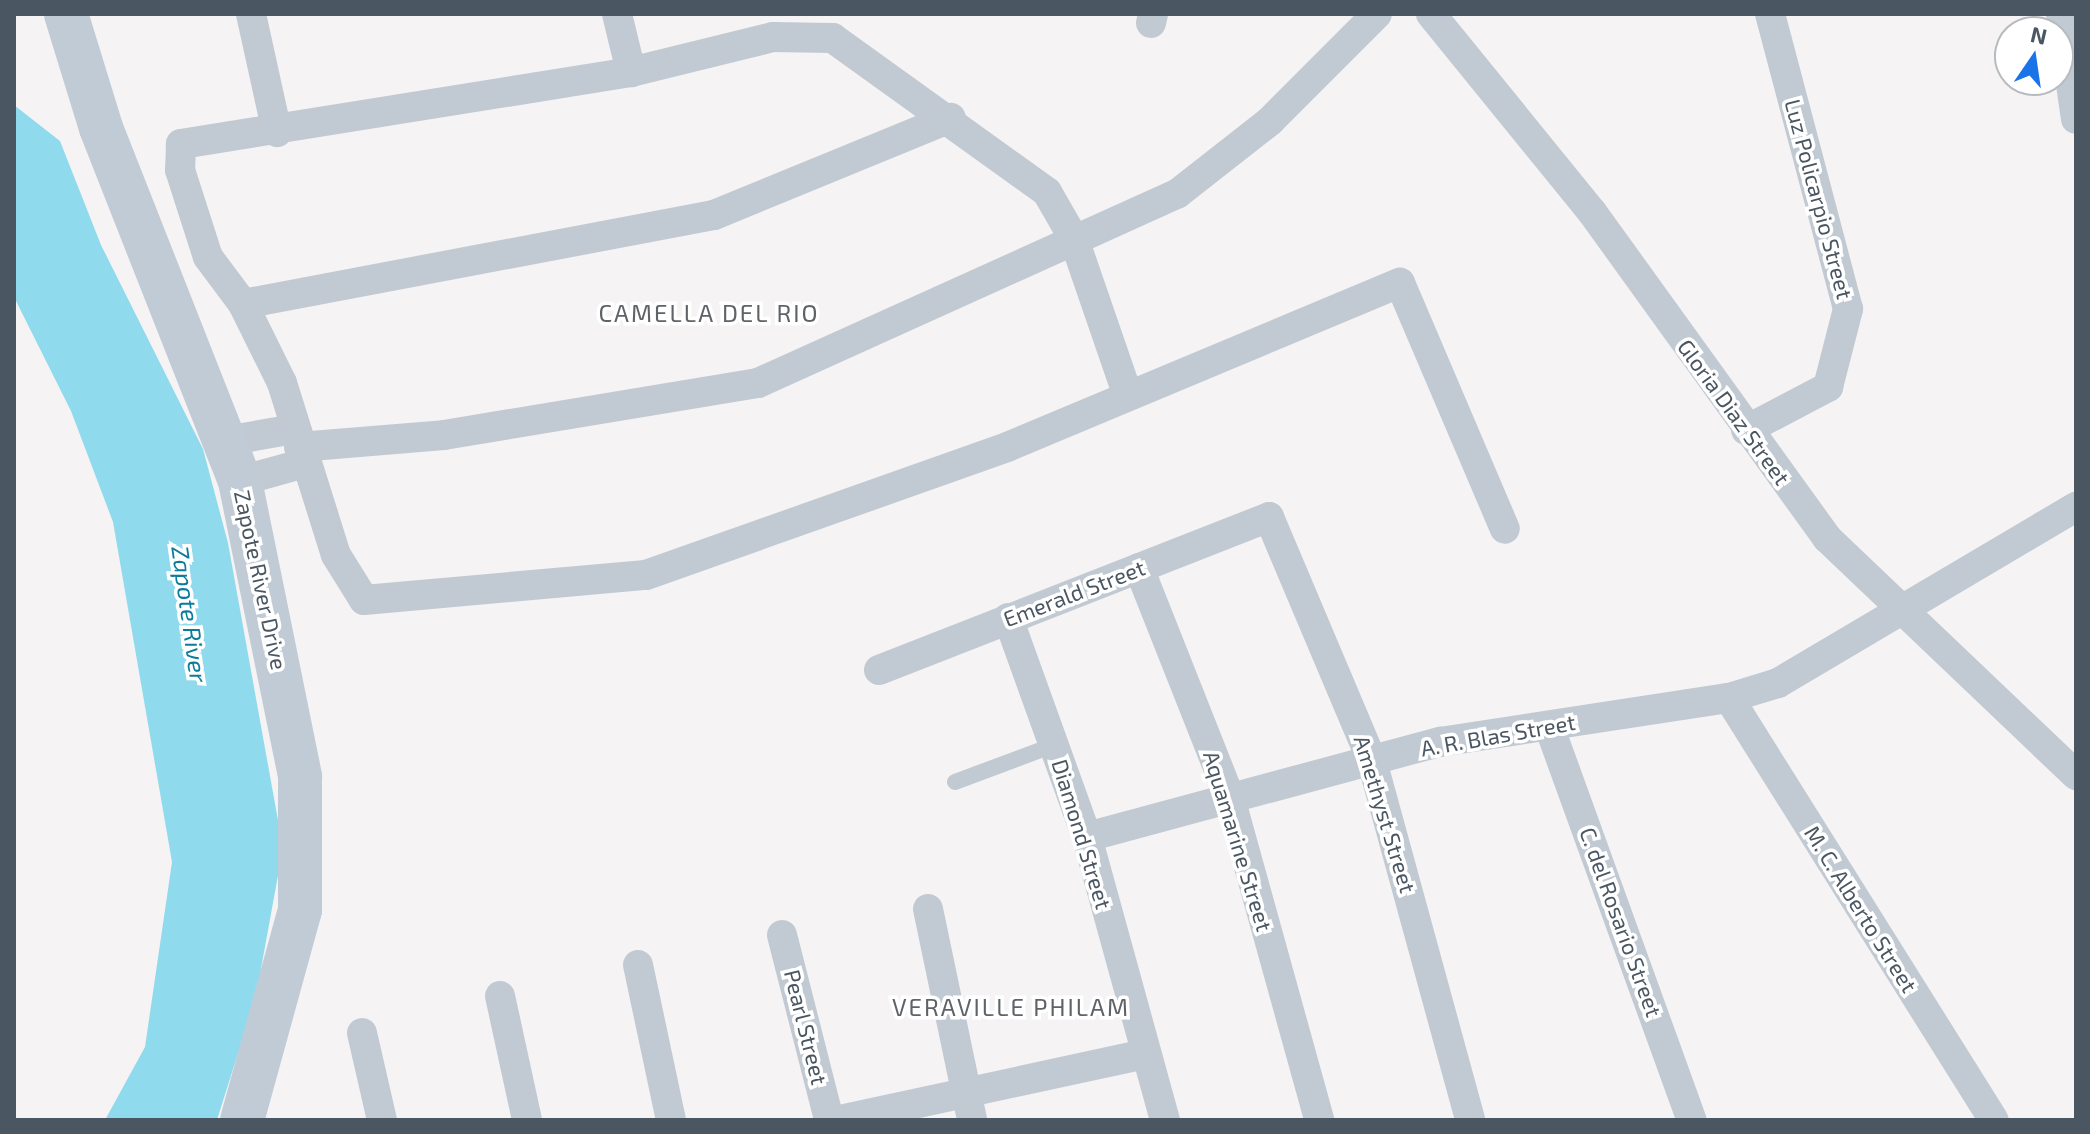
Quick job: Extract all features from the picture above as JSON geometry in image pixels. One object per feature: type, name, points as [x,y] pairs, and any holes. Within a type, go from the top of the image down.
[{"type":"main road","name":"Zapote River Drive","points":[[66,14],[101,128],[240,481],[304,820],[300,910],[242,1120]]},
{"type":"street","points":[[251,14],[277,132]]},
{"type":"street","points":[[617,14],[631,72]]},
{"type":"street","points":[[226,441],[299,446],[444,435],[758,383],[1177,194],[1270,121],[1377,14]]},
{"type":"street","name":"Gloria Diaz Street","points":[[1431,14],[1592,212],[1746,430],[1827,538],[1899,614],[2076,775]]},
{"type":"street","name":"Luz Policarpio Street","points":[[1746,430],[1828,387],[1848,309],[1770,14]]},
{"type":"street","points":[[2061,14],[2076,119]]},
{"type":"street","points":[[1127,393],[1074,239],[1047,192],[951,118],[833,38],[773,37],[631,72],[401,105],[277,132],[181,144],[180,170],[208,257],[243,304],[282,383],[299,446],[336,555],[357,594],[375,603],[646,575],[1007,447],[1127,393],[1400,283],[1505,529]]},
{"type":"street","points":[[243,304],[714,215],[951,118]]},
{"type":"street","points":[[240,481],[299,446]]},
{"type":"street","name":"A. R. Blas Street","points":[[1087,837],[1372,761],[1549,726],[1729,698],[1778,683],[1899,614],[1997,547],[2076,507]]},
{"type":"street","name":"Emerald Street","points":[[879,670],[1269,517]]},
{"type":"street","name":"Amethyst Street","points":[[1269,517],[1372,761],[1470,1120]]},
{"type":"street","name":"Aquamarine Street","points":[[1139,568],[1230,798],[1319,1120]]},
{"type":"street","name":"Diamond Street","points":[[1008,618],[1087,837],[1144,1054],[1165,1120]]},
{"type":"street","name":"M. C. Alberto Street","points":[[1729,698],[1994,1120]]},
{"type":"street","name":"C. del Rosario Street","points":[[1549,726],[1692,1120]]},
{"type":"street","points":[[928,909],[970,1106]]},
{"type":"street","name":"Pearl Street","points":[[782,935],[829,1120]]},
{"type":"street","points":[[638,965],[671,1120]]},
{"type":"street","points":[[500,996],[527,1120]]},
{"type":"street","points":[[362,1033],[382,1120]]},
{"type":"street","points":[[840,1120],[970,1106],[1144,1054]]},
{"type":"lane","points":[[955,782],[1054,745]]},
{"type":"water","name":"Zapote River","points":[[14,105],[60,141],[101,245],[203,449],[228,543],[283,848],[256,996],[217,1120],[105,1120],[145,1047],[172,862],[113,522],[71,411],[14,297]]},
{"type":"district","name":"CAMELLA DEL RIO","points":[[709,313]]},
{"type":"district","name":"VERAVILLE PHILAM","points":[[1011,1007]]}]
